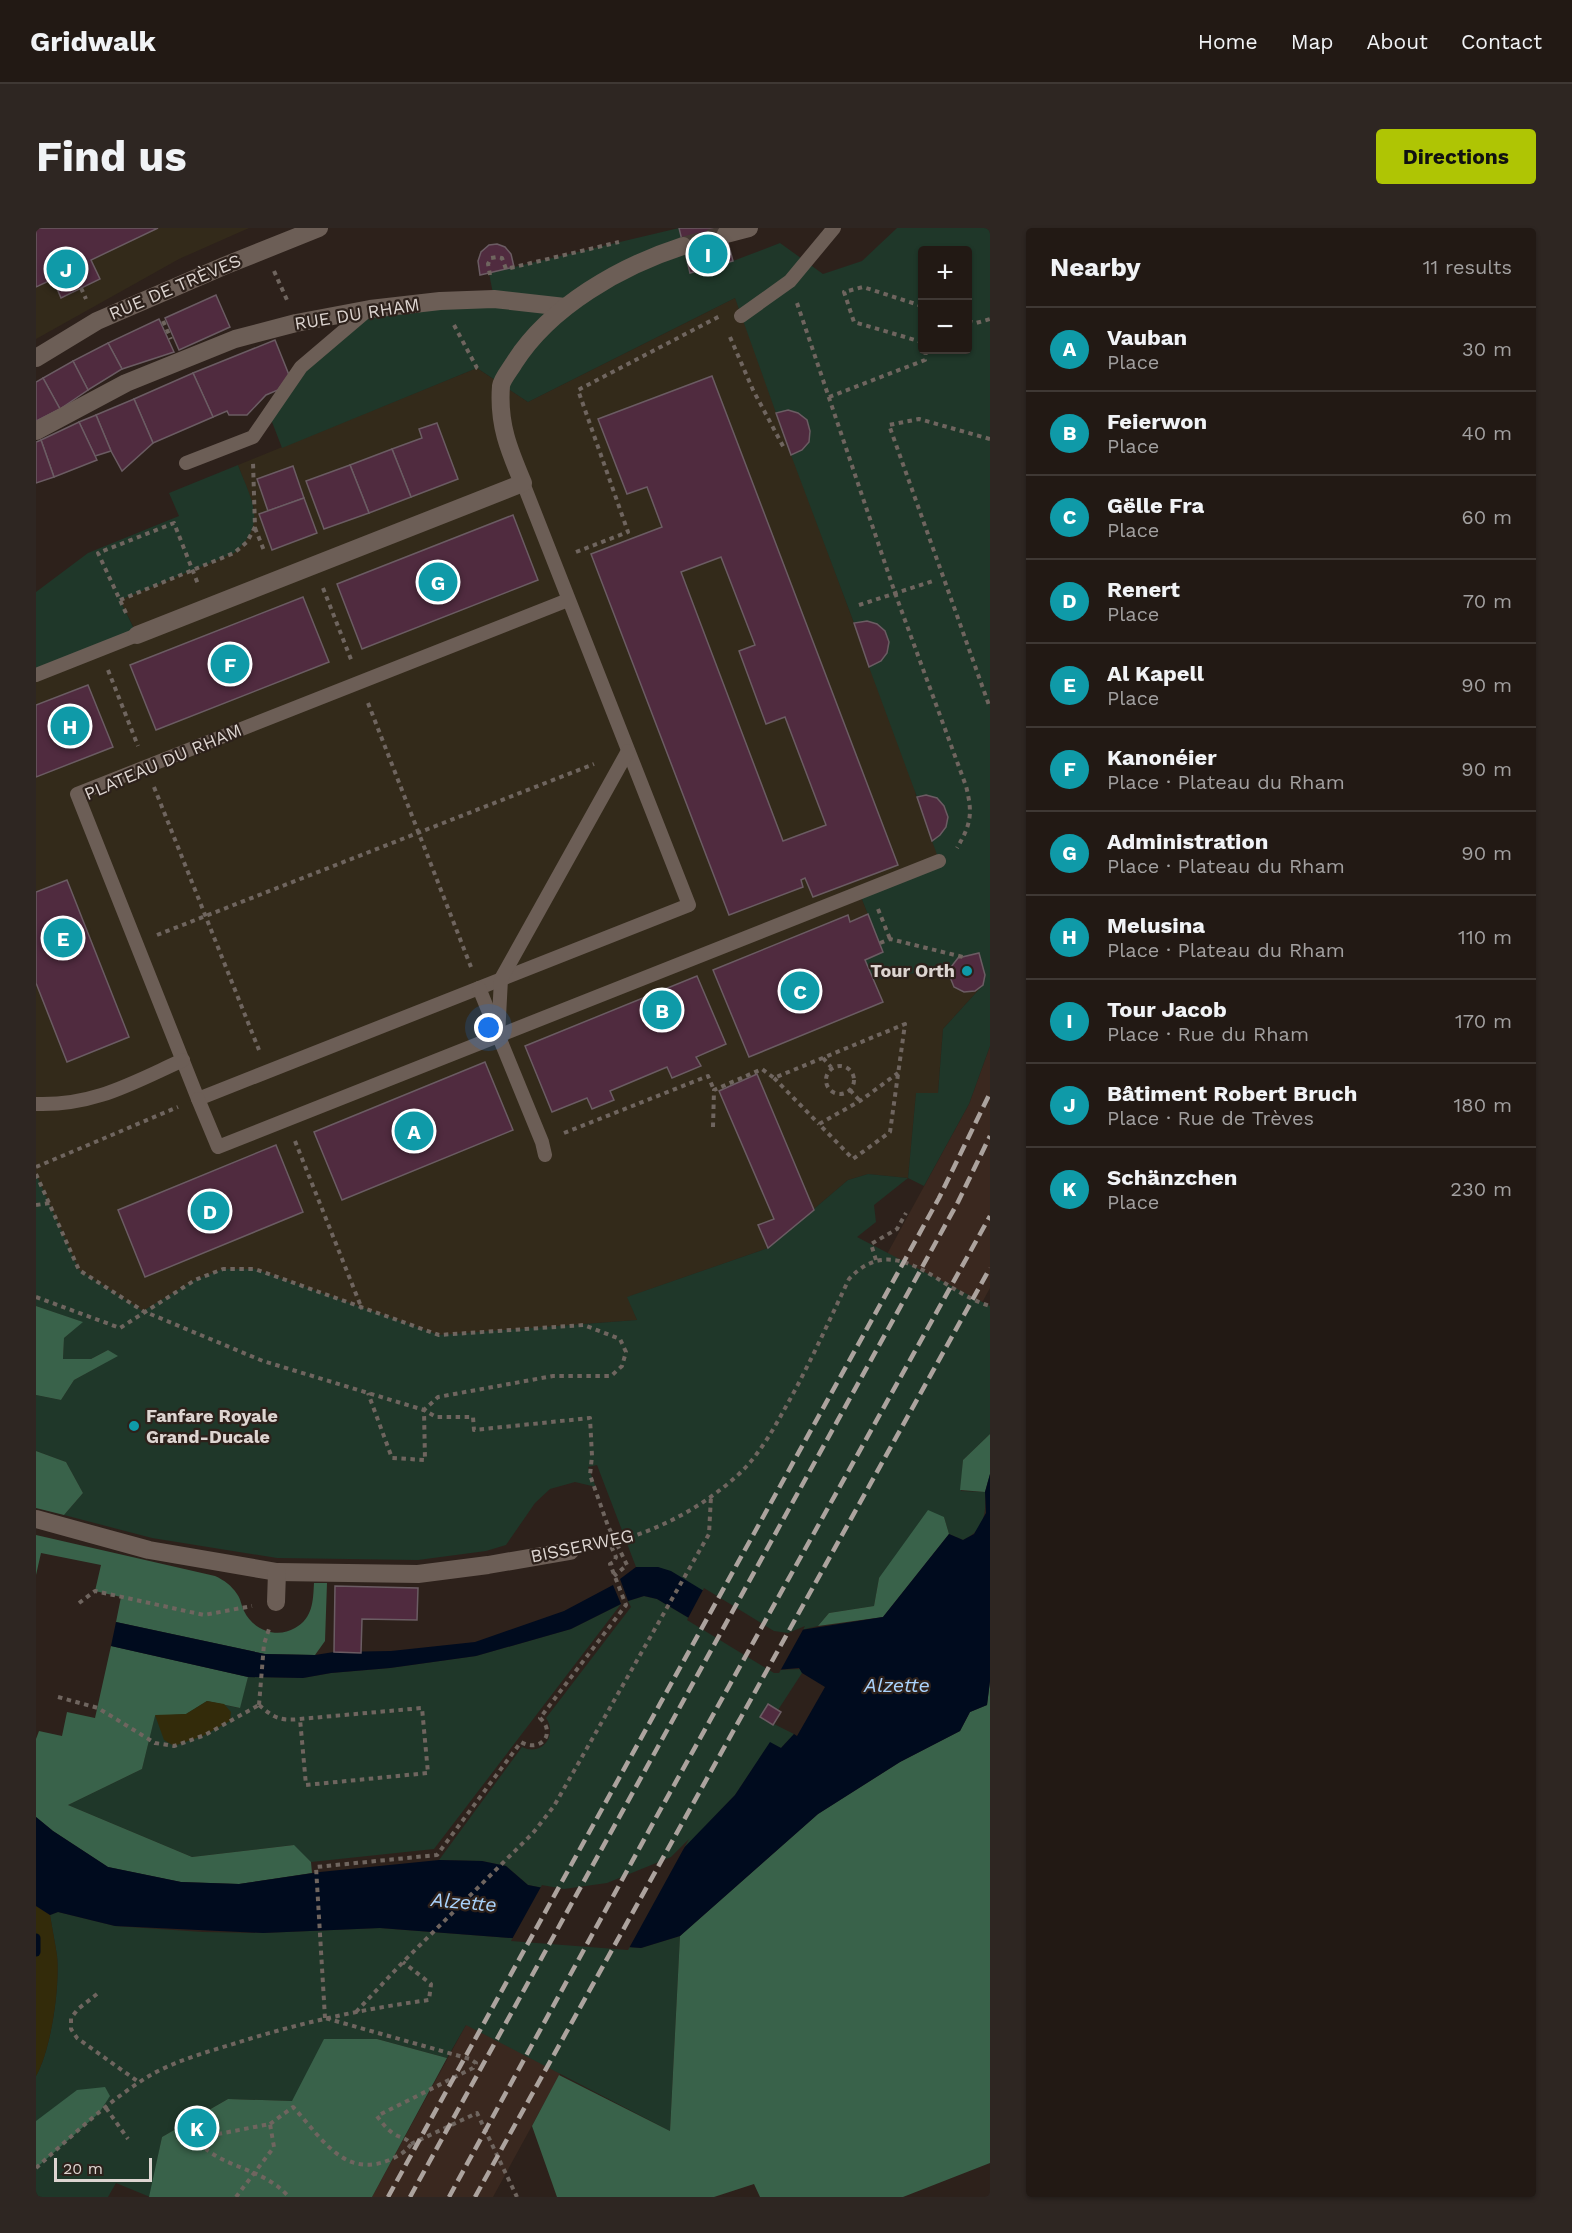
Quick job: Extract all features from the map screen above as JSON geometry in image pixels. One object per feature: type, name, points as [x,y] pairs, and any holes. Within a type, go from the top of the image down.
[{"type":"street","name":"RUE DE TRÈVES","points":[[36,358],[97,321],[319,228]]},
{"type":"street","points":[[726,234],[749,228]]},
{"type":"street","points":[[137,635],[523,483],[503,434],[501,384],[523,349],[565,307],[613,276],[654,255],[683,246]]},
{"type":"street","name":"RUE DU RHAM","points":[[36,430],[126,383],[235,339],[296,323],[370,309],[440,301],[495,299],[565,307]]},
{"type":"street","name":"BISSERWEG","points":[[36,1519],[149,1550],[277,1572],[418,1574],[488,1566],[570,1551]]},
{"type":"street","points":[[276,1602],[277,1572]]},
{"type":"lane","points":[[741,316],[790,281],[834,228]]},
{"type":"lane","points":[[186,463],[253,437],[301,367],[370,309]]},
{"type":"lane","points":[[198,1099],[689,904],[523,483]]},
{"type":"lane","name":"PLATEAU DU RHAM","points":[[286,1120],[218,1147],[77,794],[568,600]]},
{"type":"lane","points":[[36,675],[137,635]]},
{"type":"lane","points":[[498,1036],[501,979],[628,751]]},
{"type":"lane","points":[[286,1120],[939,861]]},
{"type":"lane","points":[[479,988],[544,1149]]},
{"type":"lane","points":[[36,1104],[63,1105],[106,1094],[183,1060]]},
{"type":"path","points":[[506,269],[630,239]]},
{"type":"path","points":[[790,281],[895,593],[972,807],[968,829],[957,848],[939,861]]},
{"type":"path","points":[[918,305],[863,287],[844,292],[854,322],[918,341]]},
{"type":"path","points":[[553,561],[628,532],[578,390],[722,315],[725,325]]},
{"type":"path","points":[[162,319],[172,340]]},
{"type":"path","points":[[972,322],[990,319]]},
{"type":"path","points":[[453,322],[477,368]]},
{"type":"path","points":[[729,334],[753,390],[784,448]]},
{"type":"path","points":[[829,397],[925,360],[926,354]]},
{"type":"path","points":[[990,439],[919,420],[889,425],[990,708]]},
{"type":"path","points":[[253,437],[255,527],[265,553]]},
{"type":"path","points":[[207,607],[193,571],[174,523],[98,553],[120,600],[193,571],[234,553],[247,542],[255,527]]},
{"type":"path","points":[[314,565],[479,988]]},
{"type":"path","points":[[859,604],[933,581]]},
{"type":"path","points":[[100,649],[267,1071]]},
{"type":"path","points":[[136,943],[628,751]]},
{"type":"path","points":[[881,917],[890,939]]},
{"type":"path","points":[[880,943],[890,939],[963,957]]},
{"type":"path","points":[[714,1090],[762,1069],[774,1078],[853,1159],[890,1132],[905,1024],[774,1078]]},
{"type":"path","points":[[823,1058],[831,1068]]},
{"type":"path","points":[[838,1065],[851,1070],[854,1084],[850,1090],[843,1094],[828,1089],[825,1082],[826,1073],[831,1068],[838,1065]]},
{"type":"path","points":[[819,1124],[860,1101],[898,1073]]},
{"type":"path","points":[[544,1149],[708,1076],[714,1090],[713,1127]]},
{"type":"path","points":[[850,1090],[860,1101]]},
{"type":"path","points":[[36,1167],[198,1099]]},
{"type":"path","points":[[286,1120],[362,1309]]},
{"type":"path","points":[[36,1174],[79,1270],[143,1311],[263,1361],[424,1410],[436,1417],[473,1417],[474,1430],[590,1418],[592,1456],[590,1475],[608,1526],[627,1565],[614,1576]]},
{"type":"path","points":[[36,1205],[50,1203]]},
{"type":"path","points":[[906,1213],[897,1229],[871,1244],[876,1260],[892,1258],[909,1263],[990,1306]]},
{"type":"path","name":"BISSERWEG","points":[[570,1551],[610,1544],[646,1532],[711,1496],[741,1473],[769,1437],[803,1376],[849,1279],[860,1267],[876,1260]]},
{"type":"path","points":[[36,1298],[120,1328],[143,1311],[195,1280],[223,1269],[255,1269],[439,1335],[584,1325],[620,1339],[626,1352],[622,1366],[611,1376],[553,1376],[438,1397],[424,1410],[425,1460],[392,1458],[368,1393]]},
{"type":"path","points":[[356,2012],[533,1833],[554,1806],[709,1534],[711,1496]]},
{"type":"path","points":[[324,2016],[316,1867],[437,1855],[521,1742],[528,1746],[538,1746],[545,1740],[548,1731],[545,1722],[540,1718],[626,1605],[610,1564],[616,1557],[610,1544]]},
{"type":"path","points":[[79,1603],[96,1591],[204,1615],[276,1602]]},
{"type":"path","points":[[259,1705],[264,1644]]},
{"type":"path","points":[[58,1697],[98,1708],[155,1743],[174,1746],[205,1735],[259,1705]]},
{"type":"path","points":[[259,1705],[284,1721],[300,1719],[422,1708],[428,1773],[306,1785],[300,1719]]},
{"type":"path","points":[[36,2168],[106,2108],[164,2068],[324,2016],[429,2000],[431,1984],[403,1962]]},
{"type":"path","points":[[97,1994],[78,2009],[71,2018],[71,2029],[77,2038],[140,2083]]},
{"type":"path","points":[[324,2016],[470,2059],[476,2063],[473,2068],[377,2116],[385,2127],[411,2144]]},
{"type":"path","points":[[289,2197],[274,2182],[214,2156],[207,2150],[205,2140],[208,2136],[270,2124],[293,2107],[339,2157],[354,2164],[373,2165],[389,2160],[409,2148],[411,2144],[477,2113],[517,2197]]},
{"type":"path","points":[[106,2108],[128,2139]]},
{"type":"path","points":[[236,2197],[274,2147],[270,2124]]},
{"type":"shaded area","points":[[36,228],[249,228],[179,259],[36,339]]},
{"type":"shaded area","points":[[735,298],[788,410],[798,413],[807,420],[810,431],[809,442],[802,450],[792,455],[854,623],[867,621],[877,624],[885,631],[889,642],[916,796],[926,795],[937,798],[944,806],[948,817],[946,827],[940,835],[939,861],[859,892],[883,952],[865,960],[874,980],[951,967],[950,977],[955,987],[975,991],[983,985],[943,1029],[938,1093],[916,1094],[908,1178],[868,1174],[848,1180],[768,1248],[628,1297],[637,1320],[439,1335],[255,1269],[223,1269],[195,1280],[143,1311],[79,1270],[36,1174],[36,675],[137,634],[120,600],[234,553],[255,510],[238,465],[477,368],[528,402]]},
{"type":"shaded area","points":[[990,1046],[990,1288],[493,2197],[372,2197],[969,1104]]},
{"type":"green space","points":[[679,228],[691,273],[733,261],[780,243],[823,274],[862,261],[897,228],[990,228],[990,1046],[969,1104],[924,1186],[908,1178],[916,1093],[938,1093],[943,1029],[983,985],[985,975],[979,953],[958,958],[951,967],[873,980],[865,960],[883,952],[859,892],[939,860],[932,841],[945,826],[946,810],[943,804],[936,799],[928,796],[917,797],[869,667],[881,661],[889,642],[887,636],[880,627],[871,623],[854,623],[791,455],[808,441],[809,425],[798,414],[776,413],[735,298],[528,402],[477,368],[282,448],[269,414],[301,367],[370,309],[494,299],[489,273]]},
{"type":"green space","points":[[238,465],[254,512],[251,532],[245,542],[234,553],[120,600],[137,635],[36,675],[36,592],[88,553],[179,516],[169,493]]},
{"type":"green space","points":[[36,1174],[79,1270],[143,1311],[195,1280],[223,1269],[255,1269],[439,1335],[637,1320],[627,1297],[768,1248],[848,1180],[868,1174],[908,1178],[874,1205],[876,1222],[857,1237],[990,1306],[990,1434],[963,1460],[961,1491],[985,1492],[983,1520],[976,1531],[963,1540],[949,1534],[944,1517],[879,1578],[874,1606],[829,1613],[818,1626],[789,1636],[773,1633],[658,1567],[636,1567],[597,1465],[588,1467],[596,1487],[575,1482],[550,1489],[535,1503],[506,1545],[486,1551],[418,1560],[277,1558],[152,1538],[64,1515],[83,1493],[66,1462],[36,1451],[36,1395],[61,1400],[74,1380],[117,1356],[108,1350],[91,1359],[63,1359],[64,1338],[82,1322],[36,1306]]},
{"type":"green space","points":[[36,1306],[83,1322],[64,1338],[63,1359],[91,1359],[108,1350],[118,1356],[74,1380],[61,1400],[36,1395]]},
{"type":"green space","points":[[990,1434],[990,1474],[985,1492],[960,1490],[963,1460]]},
{"type":"green space","points":[[36,1451],[66,1462],[83,1493],[64,1515],[36,1508]]},
{"type":"green space","points":[[928,1510],[944,1517],[949,1534],[883,1617],[818,1626],[829,1613],[874,1606],[879,1578]]},
{"type":"green space","points":[[36,1535],[215,1576],[235,1591],[248,1618],[266,1631],[281,1633],[301,1624],[311,1608],[314,1583],[327,1583],[325,1641],[315,1655],[265,1654],[116,1622],[121,1597],[95,1591],[101,1565],[41,1553],[36,1575]]},
{"type":"green space","points":[[644,1596],[657,1599],[776,1670],[801,1669],[802,1673],[778,1710],[768,1704],[760,1717],[794,1734],[781,1748],[770,1743],[735,1795],[673,1860],[607,1886],[564,1892],[528,1885],[506,1866],[482,1861],[439,1860],[522,1747],[536,1749],[546,1743],[550,1731],[546,1718],[631,1607],[628,1601]]},
{"type":"green space","points":[[621,1604],[434,1849],[311,1862],[293,1845],[192,1857],[68,1805],[142,1769],[155,1715],[207,1701],[239,1708],[248,1677],[303,1678],[476,1656],[571,1629]]},
{"type":"green space","points":[[111,1646],[248,1677],[240,1708],[207,1701],[186,1714],[155,1716],[142,1769],[68,1805],[192,1857],[294,1845],[311,1862],[312,1873],[239,1884],[181,1882],[108,1867],[53,1831],[36,1817],[36,1739],[39,1731],[62,1736],[67,1712],[95,1718]]},
{"type":"green space","points":[[990,1681],[990,2163],[903,2197],[760,2197],[754,2184],[714,2197],[557,2197],[532,2126],[559,2075],[670,2131],[680,1936],[818,1814],[900,1762],[960,1731],[970,1712],[987,1705]]},
{"type":"green space","points":[[58,1912],[115,1926],[203,1932],[263,1933],[379,1928],[641,1948],[680,1936],[670,2131],[466,2025],[447,2058],[377,2039],[292,2101],[228,2099],[162,2137],[150,2197],[116,2183],[108,2197],[36,2197],[36,2076],[46,2051],[56,2001],[58,1969],[50,1915]]},
{"type":"green space","points":[[324,2039],[377,2039],[447,2058],[372,2197],[149,2197],[162,2137],[228,2099],[292,2101]]},
{"type":"green space","points":[[105,2087],[110,2096],[99,2113],[36,2168],[36,2121],[77,2090]]},
{"type":"sand","points":[[207,1701],[224,1704],[231,1712],[230,1721],[205,1735],[174,1746],[164,1740],[155,1715],[186,1714]]},
{"type":"sand","points":[[36,1906],[50,1915],[58,1969],[56,2001],[50,2035],[36,2076]]},
{"type":"water","name":"Alzette","points":[[990,1474],[990,1681],[987,1705],[970,1712],[960,1731],[900,1762],[818,1814],[680,1936],[641,1948],[380,1928],[263,1933],[115,1926],[58,1912],[50,1915],[36,1906],[36,1817],[53,1831],[108,1867],[181,1882],[239,1884],[320,1872],[439,1860],[482,1861],[506,1866],[528,1885],[564,1892],[607,1886],[673,1859],[735,1795],[770,1742],[781,1748],[794,1734],[797,1736],[825,1687],[802,1673],[799,1668],[776,1670],[657,1599],[644,1596],[628,1601],[620,1579],[636,1567],[658,1567],[671,1571],[773,1633],[789,1636],[801,1630],[883,1617],[949,1534],[963,1540],[974,1534],[986,1513],[985,1492]]},
{"type":"water","points":[[613,1585],[621,1604],[571,1629],[476,1656],[390,1668],[303,1678],[248,1677],[111,1646],[116,1622],[265,1654],[315,1655],[334,1652],[391,1651],[475,1642],[564,1611]]},
{"type":"pier","points":[[704,1588],[774,1631],[788,1633],[805,1626],[779,1673],[774,1673],[687,1620]]},
{"type":"pier","points":[[689,1839],[628,1950],[511,1941],[542,1885],[564,1889],[607,1883],[671,1857]]},
{"type":"building","points":[[36,228],[158,228],[91,260],[100,279],[61,298],[53,279],[36,287]]},
{"type":"building","points":[[679,228],[724,228],[733,261],[690,273]]},
{"type":"building","points":[[497,244],[505,247],[511,254],[514,267],[480,275],[478,261],[481,252],[489,245]]},
{"type":"building","points":[[216,295],[230,327],[179,350],[165,318]]},
{"type":"building","points":[[159,319],[174,352],[122,369],[108,343]]},
{"type":"building","points":[[275,340],[289,375],[278,390],[266,395],[247,415],[229,415],[227,411],[213,417],[193,373]]},
{"type":"building","points":[[108,343],[122,369],[88,390],[73,361]]},
{"type":"building","points":[[73,361],[88,390],[60,409],[43,378]]},
{"type":"building","points":[[193,373],[213,417],[153,443],[134,399]]},
{"type":"building","points":[[712,376],[898,865],[813,897],[805,878],[801,880],[803,887],[729,915],[591,554],[662,527],[647,487],[627,494],[598,419]],"holes":[[[721,557],[755,645],[739,651],[766,724],[785,717],[826,825],[783,841],[681,572]]]},
{"type":"building","points":[[43,378],[60,409],[36,421],[36,382]]},
{"type":"building","points":[[134,399],[153,443],[122,471],[96,415]]},
{"type":"building","points":[[788,410],[798,413],[807,420],[810,431],[809,442],[802,450],[791,455],[776,413]]},
{"type":"building","points":[[96,415],[111,451],[95,456],[79,422]]},
{"type":"building","points":[[79,422],[97,460],[54,477],[41,440]]},
{"type":"building","points":[[437,423],[458,479],[411,497],[392,449],[422,438],[419,429]]},
{"type":"building","points":[[41,440],[54,477],[36,483],[36,442]]},
{"type":"building","points":[[392,449],[411,497],[369,513],[350,465]]},
{"type":"building","points":[[350,465],[369,513],[324,529],[306,481]]},
{"type":"building","points":[[293,466],[304,498],[268,511],[257,479]]},
{"type":"building","points":[[304,498],[317,533],[272,550],[259,514]]},
{"type":"building","points":[[513,515],[538,580],[362,649],[337,584]]},
{"type":"building","points":[[303,597],[329,662],[156,730],[130,665]]},
{"type":"building","points":[[867,621],[877,624],[885,631],[889,642],[887,653],[881,661],[869,667],[854,623]]},
{"type":"building","points":[[88,685],[113,747],[36,777],[36,705]]},
{"type":"building","points":[[926,795],[937,798],[944,806],[948,817],[946,827],[932,841],[917,797]]},
{"type":"building","points":[[67,880],[129,1037],[67,1062],[36,983],[36,892]]},
{"type":"building","points":[[868,914],[883,952],[865,960],[883,1002],[749,1057],[713,970],[848,915],[850,922]]},
{"type":"building","name":"Tour Orth","points":[[979,953],[985,975],[983,985],[975,991],[964,992],[954,987],[950,977],[951,967],[958,958]]},
{"type":"building","points":[[697,976],[726,1044],[696,1057],[701,1066],[672,1078],[667,1067],[610,1091],[614,1100],[592,1109],[587,1098],[552,1112],[525,1046]]},
{"type":"building","points":[[485,1062],[513,1130],[342,1200],[314,1132]]},
{"type":"building","points":[[757,1074],[814,1210],[768,1248],[758,1225],[774,1219],[719,1091]]},
{"type":"building","points":[[276,1145],[303,1212],[145,1277],[118,1210]]},
{"type":"building","points":[[335,1586],[418,1588],[417,1620],[362,1619],[361,1653],[334,1652]]},
{"type":"building","points":[[768,1704],[781,1712],[773,1725],[760,1717]]},
{"type":"building","points":[[198,2121],[204,2123],[206,2129],[204,2135],[198,2137],[192,2135],[190,2129],[192,2123]]},
{"type":"waterway","points":[[36,1938],[36,1952]]},
{"type":"tunnel","points":[[683,246],[726,234]]},
{"type":"railway","points":[[388,2197],[939,1198],[990,1093]]},
{"type":"railway","points":[[410,2197],[958,1202],[990,1136]]},
{"type":"railway","points":[[449,2197],[658,1814],[990,1216]]},
{"type":"railway","points":[[475,2197],[990,1268]]},
{"type":"place","name":"Tour Jacob","points":[[708,254]]},
{"type":"place","name":"Bâtiment Robert Bruch","points":[[66,269]]},
{"type":"place","name":"Administration","points":[[438,582]]},
{"type":"place","name":"Kanonéier","points":[[230,664]]},
{"type":"place","name":"Melusina","points":[[70,726]]},
{"type":"place","name":"Al Kapell","points":[[63,938]]},
{"type":"place","name":"Tour Orth","points":[[967,971]]},
{"type":"place","name":"Gëlle Fra","points":[[800,991]]},
{"type":"place","name":"Feierwon","points":[[662,1010]]},
{"type":"place","name":"Vauban","points":[[414,1131]]},
{"type":"place","name":"Renert","points":[[210,1211]]},
{"type":"place","name":"Fanfare Royale Grand-Ducale","points":[[134,1426]]},
{"type":"place","name":"Schänzchen","points":[[197,2128]]}]
